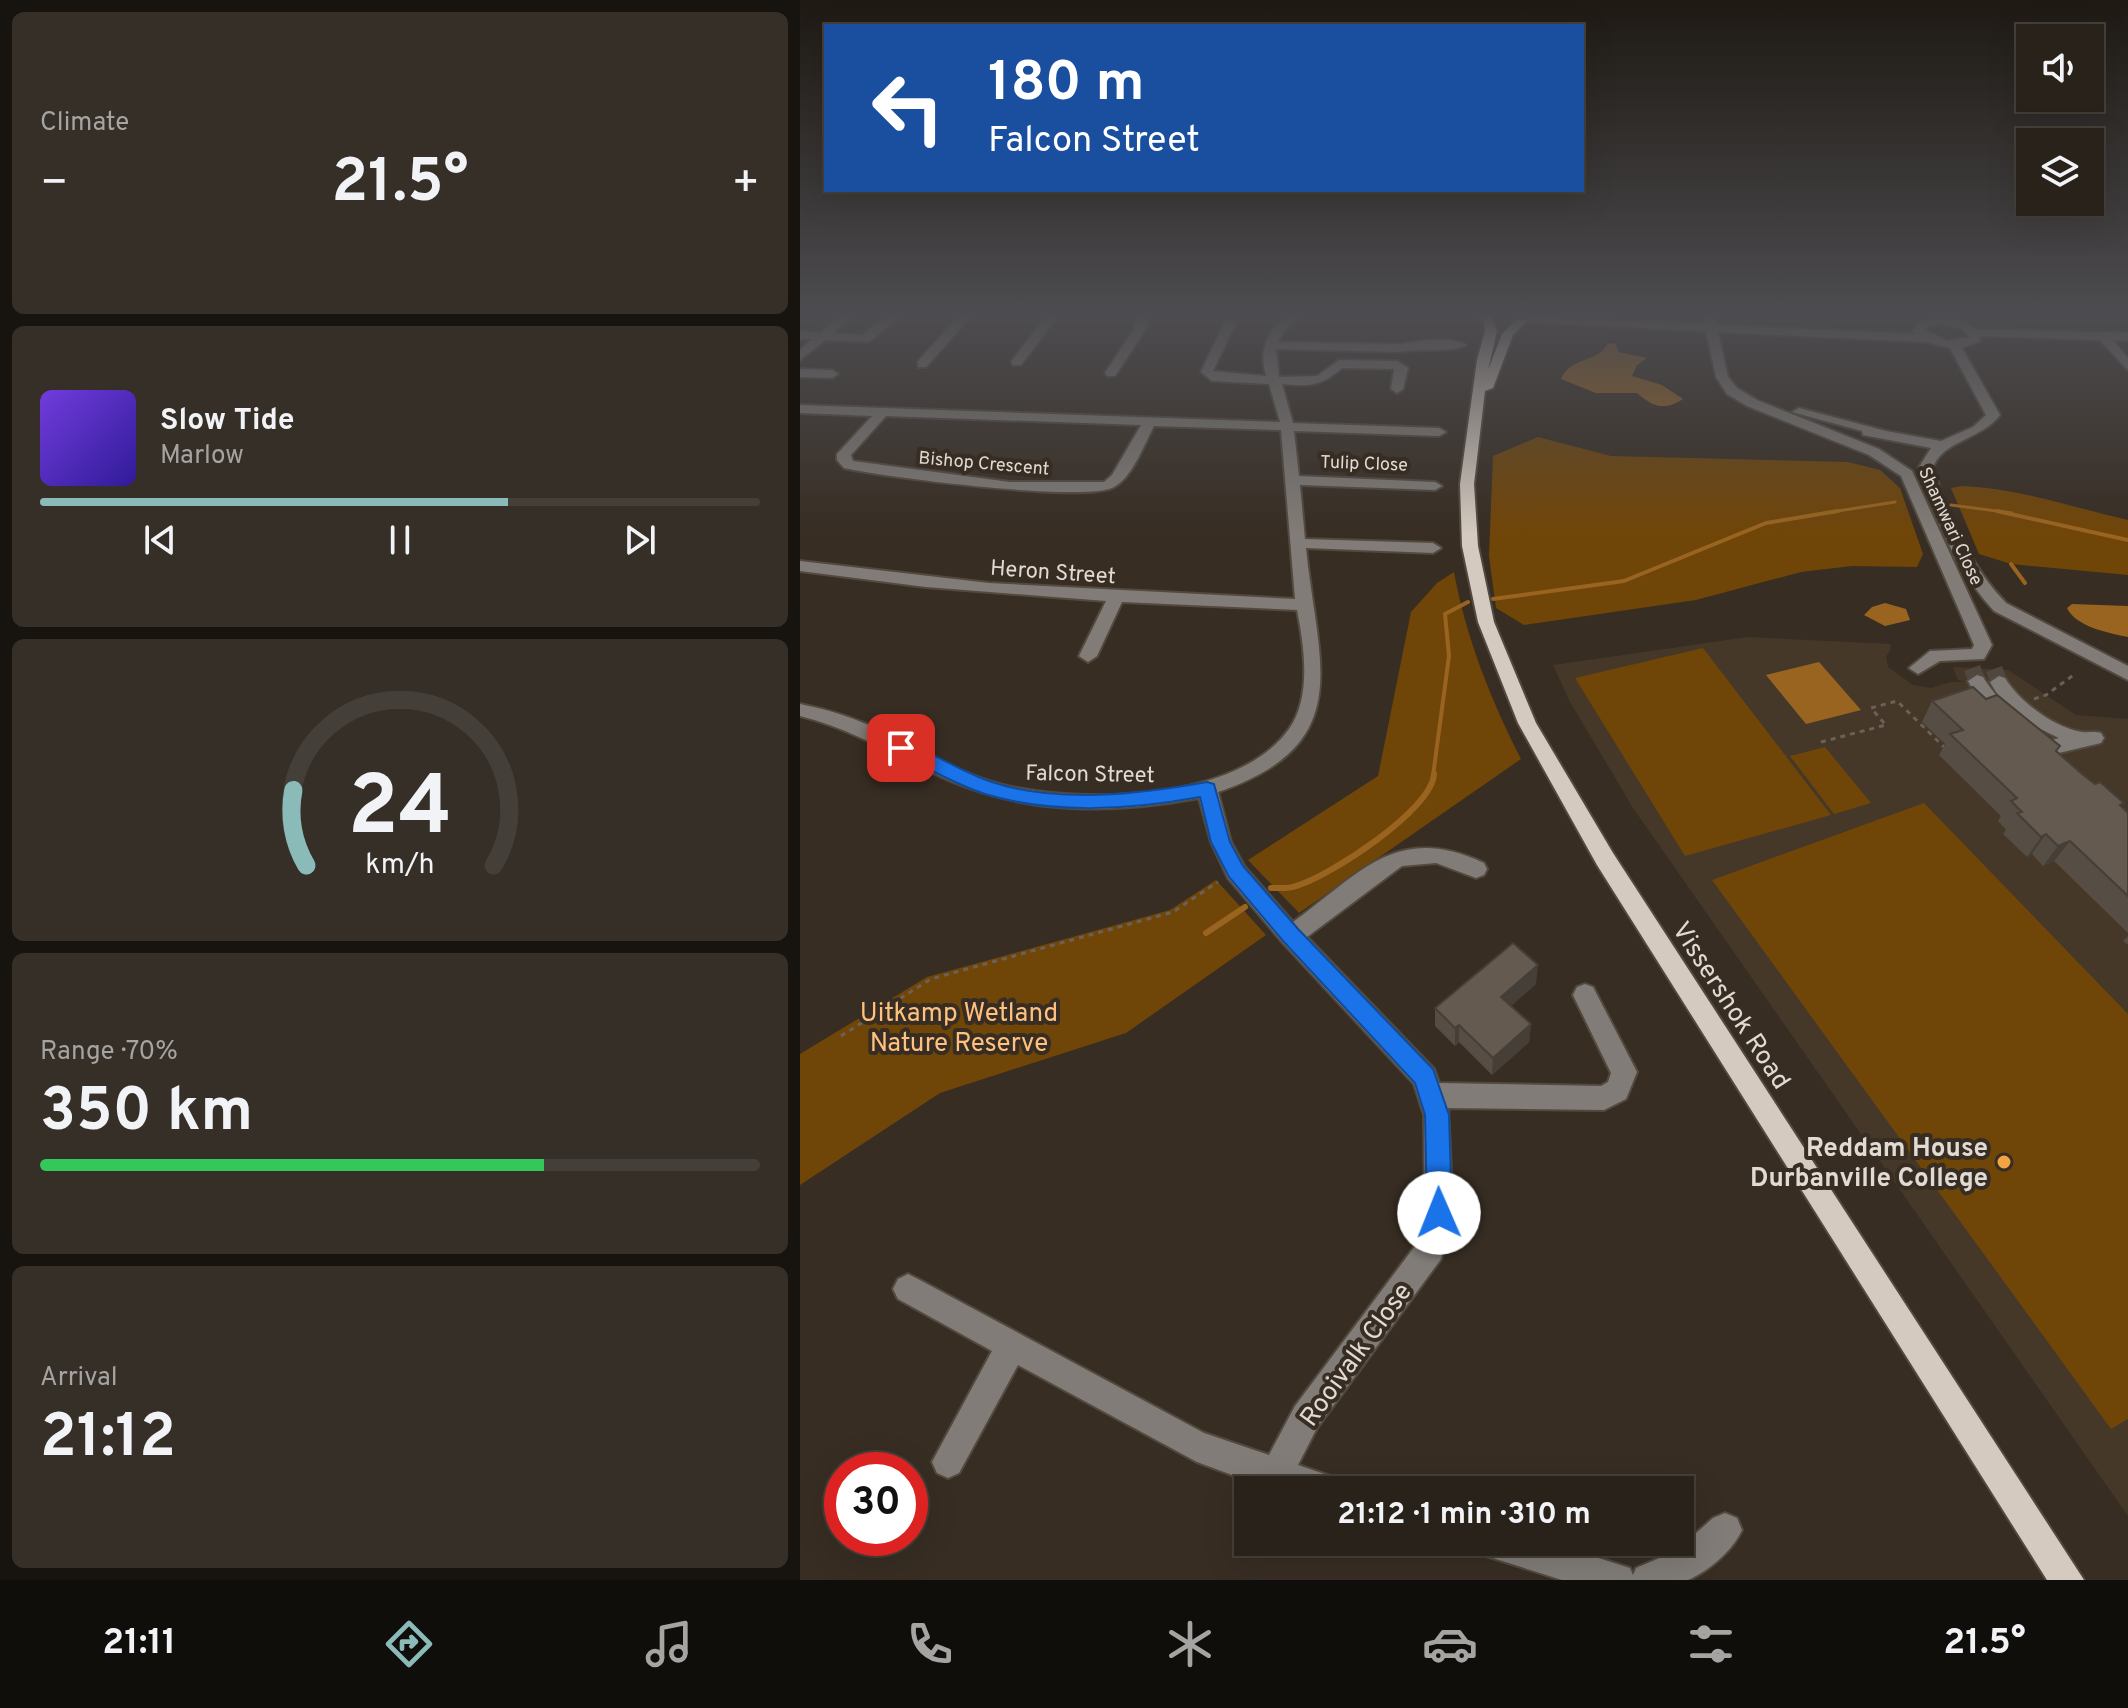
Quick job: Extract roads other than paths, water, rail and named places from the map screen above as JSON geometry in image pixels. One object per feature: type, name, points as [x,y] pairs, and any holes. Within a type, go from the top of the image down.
[{"type":"main road","points":[[1476,416],[1480,387]]},
{"type":"main road","points":[[1476,416],[1487,387]]},
{"type":"main road","name":"Vissershok Road","points":[[1476,416],[1467,493],[1470,546],[1486,622],[1527,723],[1605,859],[2067,1580]]},
{"type":"street","name":"Falcon Street","points":[[800,710],[851,725],[975,783],[1016,795],[1137,802],[1207,789],[1271,758],[1298,732],[1310,694],[1314,659],[1283,405],[1274,387]]},
{"type":"street","name":"Shamwari Close","points":[[1729,387],[1738,395],[1768,409],[1891,460],[1907,474],[2000,683]]},
{"type":"street","points":[[1977,387],[1993,415],[1985,424],[1943,446],[1928,458],[1927,472],[1987,595],[2010,613],[2128,674]]},
{"type":"street","points":[[800,409],[1439,432]]},
{"type":"street","points":[[1768,409],[1813,415],[1943,446]]},
{"type":"street","name":"Bishop Crescent","points":[[883,412],[844,454],[844,460],[849,465],[1010,486],[1107,486],[1118,478],[1150,421]]},
{"type":"street","points":[[1841,438],[1880,432]]},
{"type":"street","name":"Tulip Close","points":[[1292,480],[1435,486]]},
{"type":"street","points":[[1298,543],[1433,548]]},
{"type":"street","name":"Heron Street","points":[[800,566],[912,582],[1116,598],[1305,605]]},
{"type":"street","points":[[1088,656],[1116,598]]},
{"type":"street","points":[[1918,668],[1936,655],[1976,676],[2000,683],[2034,719],[2087,741],[2042,750],[1976,676],[1978,655],[1983,645]]},
{"type":"street","points":[[1207,789],[1221,842],[1236,872],[1291,936],[1425,1077],[1433,1095],[1604,1098],[1617,1090],[1624,1072],[1585,995]]},
{"type":"street","points":[[1291,936],[1395,860],[1415,853],[1438,852],[1476,869]]},
{"type":"street","name":"Rooivalk Close","points":[[1276,1475],[1306,1417],[1431,1249],[1439,1213],[1433,1095]]},
{"type":"street","points":[[908,1289],[1197,1446],[1279,1476]]},
{"type":"street","points":[[948,1462],[1013,1344]]},
{"type":"street","points":[[1648,1580],[1693,1572],[1725,1530]]},
{"type":"street","points":[[1538,1556],[1618,1580]]},
{"type":"waterway","points":[[1825,513],[1895,502]]},
{"type":"waterway","points":[[1951,505],[1997,511]]},
{"type":"waterway","points":[[1493,599],[1624,581],[1766,523],[1838,511]]},
{"type":"waterway","points":[[1997,511],[2012,513]]},
{"type":"waterway","points":[[1997,511],[2128,540]]},
{"type":"waterway","points":[[2011,564],[2025,583]]},
{"type":"waterway","points":[[1433,776],[1449,656],[1445,614],[1468,602]]},
{"type":"waterway","points":[[1271,888],[1290,888],[1312,880],[1377,840],[1416,805],[1429,789],[1434,774]]},
{"type":"waterway","points":[[1206,933],[1245,907]]},
{"type":"tunnel","points":[[1972,668],[1977,681]]},
{"type":"tunnel","points":[[1994,669],[1999,682]]},
{"type":"place","name":"Reddam House Durbanville College","points":[[2004,1162]]},
{"type":"park label","name":"Uitkamp Wetland Nature Reserve","points":[[959,1027]]}]
